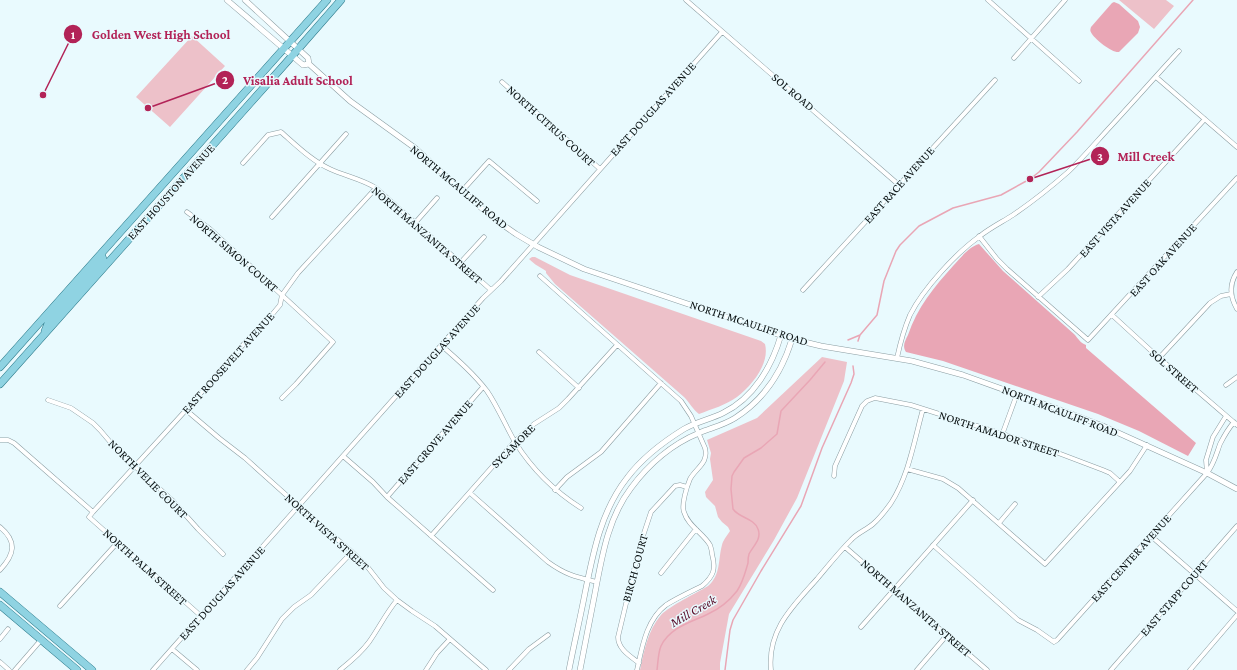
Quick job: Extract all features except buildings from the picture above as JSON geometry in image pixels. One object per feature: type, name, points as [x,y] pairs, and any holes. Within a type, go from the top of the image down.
[{"type":"main road","name":"EAST HOUSTON AVENUE","points":[[0,367],[327,0]]},
{"type":"main road","name":"EAST HOUSTON AVENUE","points":[[0,384],[341,0]]},
{"type":"main road","points":[[43,336],[49,321],[99,265],[103,259],[101,254]]},
{"type":"main road","points":[[0,592],[90,668]]},
{"type":"main road","points":[[0,605],[77,670]]},
{"type":"main road","points":[[41,640],[48,640],[70,659],[90,668]]},
{"type":"street","name":"NORTH MCAULIFF ROAD","points":[[227,0],[302,65],[309,64]]},
{"type":"street","name":"NORTH MCAULIFF ROAD","points":[[245,0],[308,58],[309,64],[350,101],[415,148],[500,223],[533,245],[554,256],[584,269],[792,339],[821,346],[897,358],[938,368],[1017,394],[1103,426],[1207,473],[1237,489]]},
{"type":"street","name":"SOL ROAD","points":[[686,0],[899,184]]},
{"type":"street","points":[[988,0],[1079,81]]},
{"type":"street","points":[[1014,58],[1065,0]]},
{"type":"street","name":"EAST DOUGLAS AVENUE","points":[[153,670],[722,32]]},
{"type":"street","points":[[897,358],[902,336],[909,319],[925,293],[958,254],[979,236],[1025,207],[1068,171],[1178,52]]},
{"type":"street","points":[[1156,77],[1237,146]]},
{"type":"street","name":"EAST RACE AVENUE","points":[[803,290],[995,80]]},
{"type":"street","name":"NORTH CITRUS COURT","points":[[502,82],[600,169]]},
{"type":"street","name":"EAST VISTA AVENUE","points":[[1038,296],[1068,269],[1205,119]]},
{"type":"street","name":"NORTH MANZANITA STREET","points":[[243,164],[268,135],[281,132],[312,158],[329,169],[360,180],[376,188],[491,290]]},
{"type":"street","points":[[272,217],[346,134]]},
{"type":"street","points":[[462,191],[489,161],[537,201]]},
{"type":"street","name":"EAST OAK AVENUE","points":[[1038,296],[1088,340],[1237,178]]},
{"type":"street","name":"EAST ROOSEVELT AVENUE","points":[[89,517],[249,338],[265,323],[280,305],[282,295],[298,273],[376,188]]},
{"type":"street","points":[[415,222],[437,198]]},
{"type":"street","name":"NORTH SIMON COURT","points":[[187,212],[210,229],[333,342],[282,398]]},
{"type":"street","points":[[979,236],[997,259],[1038,296]]},
{"type":"street","points":[[461,262],[484,237]]},
{"type":"street","points":[[1237,272],[1232,283],[1231,294],[1233,303],[1237,309]]},
{"type":"street","points":[[540,276],[686,407],[692,416],[705,448],[705,459],[690,479],[687,487],[683,510],[686,518],[710,545],[715,563],[713,574],[702,586],[666,605],[656,615],[642,645],[637,670]]},
{"type":"street","points":[[1159,358],[1210,302],[1221,296],[1231,294]]},
{"type":"street","name":"SOL STREET","points":[[1112,315],[1159,358],[1236,423]]},
{"type":"street","points":[[569,670],[597,541],[610,503],[619,488],[628,476],[652,452],[685,429],[694,424],[724,413],[742,400],[767,370],[773,359],[781,335]]},
{"type":"street","points":[[580,670],[597,582],[610,527],[616,513],[631,488],[645,471],[675,446],[699,433],[734,418],[757,401],[768,389],[784,362],[792,339]]},
{"type":"street","name":"SYCAMORE","points":[[431,536],[515,441],[534,424],[559,408],[579,388],[617,344]]},
{"type":"street","points":[[442,346],[470,371],[483,387],[497,407],[515,441],[534,468],[564,497],[581,508]]},
{"type":"street","points":[[539,352],[579,388]]},
{"type":"street","points":[[1226,385],[1237,377]]},
{"type":"street","points":[[556,490],[567,477],[601,452],[661,383]]},
{"type":"street","name":"EAST GROVE AVENUE","points":[[387,497],[483,387]]},
{"type":"street","points":[[1002,435],[1017,394]]},
{"type":"street","name":"NORTH AMADOR STREET","points":[[834,476],[835,466],[862,406],[867,401],[875,398],[923,409],[1037,445],[1110,473],[1120,482]]},
{"type":"street","name":"NORTH VELIE COURT","points":[[48,400],[71,408],[93,423],[116,450],[172,500],[198,530],[223,554]]},
{"type":"street","points":[[771,670],[770,655],[779,625],[789,611],[845,547],[856,535],[874,523],[894,497],[907,469],[923,409]]},
{"type":"street","name":"NORTH VISTA STREET","points":[[186,410],[245,458],[352,552],[366,565],[384,588],[397,600],[435,626],[486,670]]},
{"type":"street","points":[[1207,473],[1206,460],[1213,437],[1226,416]]},
{"type":"street","name":"EAST CENTER AVENUE","points":[[933,545],[1018,620],[1037,630],[1054,642],[1207,473],[1213,465],[1226,432],[1236,423]]},
{"type":"street","points":[[0,440],[8,440],[14,443],[93,512]]},
{"type":"street","points":[[907,469],[943,479],[958,488],[1046,564],[1130,472],[1147,445]]},
{"type":"street","points":[[343,456],[373,482],[387,497],[493,590]]},
{"type":"street","name":"BIRCH COURT","points":[[638,663],[621,647],[618,642],[618,637],[640,545],[651,512],[675,486],[680,485],[687,487]]},
{"type":"street","points":[[470,493],[559,570],[569,575],[597,582]]},
{"type":"street","points":[[862,627],[973,500]]},
{"type":"street","points":[[999,523],[1015,504]]},
{"type":"street","name":"NORTH PALM STREET","points":[[89,517],[201,616]]},
{"type":"street","name":"EAST STAPP COURT","points":[[1111,670],[1237,526]]},
{"type":"street","points":[[0,527],[10,538],[12,547],[11,555],[0,570]]},
{"type":"street","points":[[661,573],[696,529]]},
{"type":"street","points":[[1151,536],[1237,611]]},
{"type":"street","points":[[60,606],[118,542]]},
{"type":"street","name":"NORTH MANZANITA STREET","points":[[845,547],[987,670]]},
{"type":"street","points":[[247,670],[257,658],[282,618],[320,587],[352,552]]},
{"type":"street","points":[[340,670],[356,657],[368,643],[397,600]]},
{"type":"street","points":[[1190,670],[1237,616]]},
{"type":"street","points":[[0,639],[8,629]]},
{"type":"street","points":[[510,670],[529,649],[548,635]]},
{"type":"street","points":[[917,670],[947,636]]},
{"type":"street","points":[[426,670],[437,653],[450,639]]},
{"type":"street","points":[[15,670],[41,640]]},
{"type":"street","points":[[172,649],[197,670]]},
{"type":"street","points":[[0,662],[9,670]]},
{"type":"shaded area","points":[[1119,0],[1166,0],[1174,6],[1154,29]]},
{"type":"shaded area","points":[[1114,2],[1119,4],[1138,21],[1140,27],[1138,33],[1119,52],[1116,52],[1100,43],[1090,30]]},
{"type":"shaded area","points":[[192,36],[225,66],[170,127],[136,97]]},
{"type":"shaded area","points":[[979,244],[1003,271],[1086,345],[1086,348],[1196,443],[1188,456],[1139,431],[1098,414],[943,361],[906,352],[904,348],[905,341],[916,316],[927,298],[964,254]]},
{"type":"shaded area","points":[[535,257],[570,275],[761,341],[765,344],[766,352],[762,366],[754,380],[737,397],[724,405],[699,414],[684,397],[555,284],[546,271],[529,259]]},
{"type":"shaded area","points":[[822,357],[847,362],[844,381],[797,498],[774,540],[729,614],[720,670],[640,670],[647,641],[653,627],[661,615],[671,607],[708,586],[712,582],[717,572],[724,540],[730,531],[718,517],[715,506],[706,497],[705,492],[713,480],[710,459],[711,453],[707,440],[757,418]]},
{"type":"waterway","name":"Mill Creek","points":[[848,340],[860,335],[877,315],[884,281],[896,251],[919,226],[953,208],[1001,195],[1030,179],[1039,172],[1077,132],[1193,0]]},
{"type":"waterway","name":"Mill Creek","points":[[858,341],[860,335]]},
{"type":"waterway","name":"Mill Creek","points":[[657,670],[660,649],[665,639],[682,626],[720,607],[731,598],[739,588],[746,570],[749,554],[758,539],[759,533],[753,522],[733,509],[731,489],[732,476],[744,458],[761,448],[777,434],[781,411],[825,362]]},
{"type":"waterway","points":[[725,670],[730,630],[733,620],[801,506],[822,448],[851,383],[854,374],[853,366]]},
{"type":"place","name":"Golden West High School","points":[[43,95]]},
{"type":"place","name":"Visalia Adult School","points":[[148,108]]},
{"type":"place","name":"Mill Creek","points":[[1030,179]]}]
